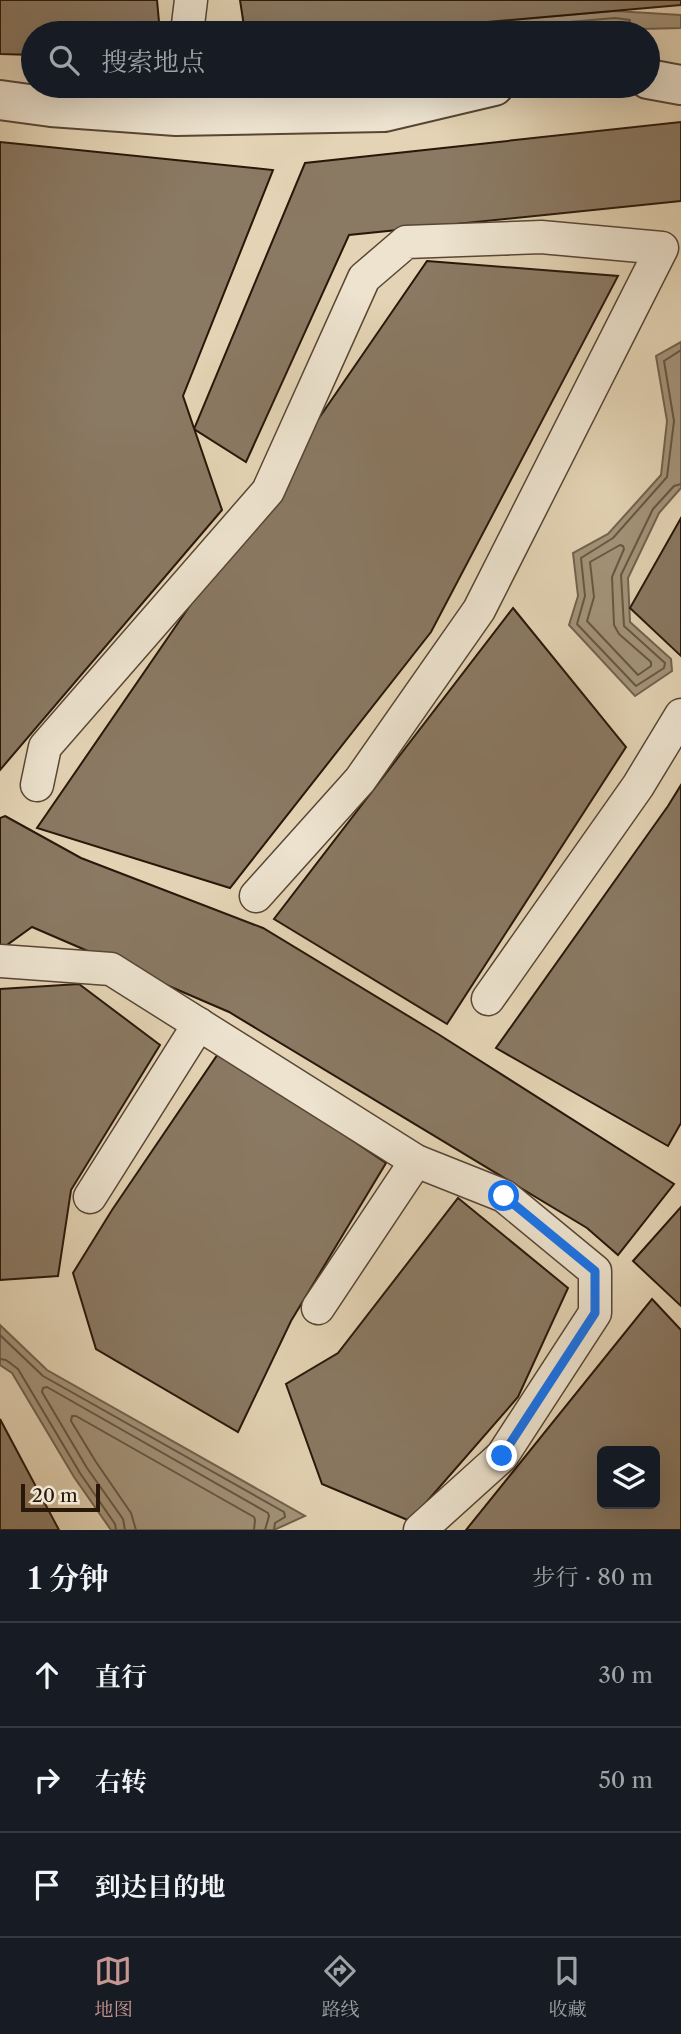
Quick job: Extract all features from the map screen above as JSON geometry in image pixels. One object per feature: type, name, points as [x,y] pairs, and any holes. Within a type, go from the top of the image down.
[{"type":"street","points":[[188,21],[191,0]]},
{"type":"street","points":[[660,81],[681,85]]},
{"type":"street","points":[[0,100],[51,107],[178,101],[384,112],[443,98]]},
{"type":"street","points":[[37,785],[45,747],[268,491],[364,278],[406,242],[541,237],[671,249],[479,610],[360,780],[256,896]]},
{"type":"street","points":[[488,999],[638,786],[681,715]]},
{"type":"street","points":[[0,961],[111,969],[416,1161],[504,1196],[595,1271],[595,1313],[502,1456],[420,1530]]},
{"type":"street","points":[[90,1197],[199,1024]]},
{"type":"street","points":[[318,1308],[416,1161]]},
{"type":"water","points":[[615,11],[681,15],[681,28],[660,29],[660,21],[500,21]]},
{"type":"water","points":[[681,342],[681,488],[659,513],[628,578],[630,622],[671,659],[672,671],[635,696],[569,625],[578,596],[573,553],[608,534],[661,475],[667,421],[656,356]]},
{"type":"water","points":[[0,1325],[47,1370],[305,1516],[274,1530],[111,1530],[74,1477],[12,1373],[0,1365]]},
{"type":"building","points":[[0,0],[157,0],[159,21],[21,21],[21,55],[0,54]]},
{"type":"building","points":[[240,0],[681,0],[681,5],[498,21],[243,21]]},
{"type":"building","points":[[681,122],[681,201],[349,235],[246,462],[194,429],[305,163]]},
{"type":"building","points":[[0,142],[273,170],[183,396],[222,510],[0,770]]},
{"type":"building","points":[[427,261],[618,276],[431,632],[230,888],[37,828]]},
{"type":"building","points":[[681,518],[681,656],[630,608]]},
{"type":"building","points":[[513,608],[626,747],[447,1024],[274,919]]},
{"type":"building","points":[[681,785],[681,1123],[668,1146],[496,1048]]},
{"type":"building","points":[[5,816],[81,858],[263,928],[438,1034],[674,1184],[618,1255],[587,1228],[229,1012],[32,927],[0,950],[0,818]]},
{"type":"building","points":[[79,984],[160,1045],[71,1190],[58,1276],[0,1280],[0,989]]},
{"type":"building","points":[[220,1051],[386,1163],[291,1321],[238,1432],[96,1349],[73,1273],[112,1210]]},
{"type":"building","points":[[458,1198],[568,1288],[518,1397],[410,1521],[322,1484],[286,1384],[338,1353]]},
{"type":"building","points":[[681,1207],[681,1306],[633,1261]]},
{"type":"building","points":[[652,1299],[681,1330],[681,1530],[466,1530]]},
{"type":"building","points":[[0,1419],[59,1530],[0,1530]]},
{"type":"route","points":[[502,1456],[595,1313],[595,1271],[504,1196]]}]
